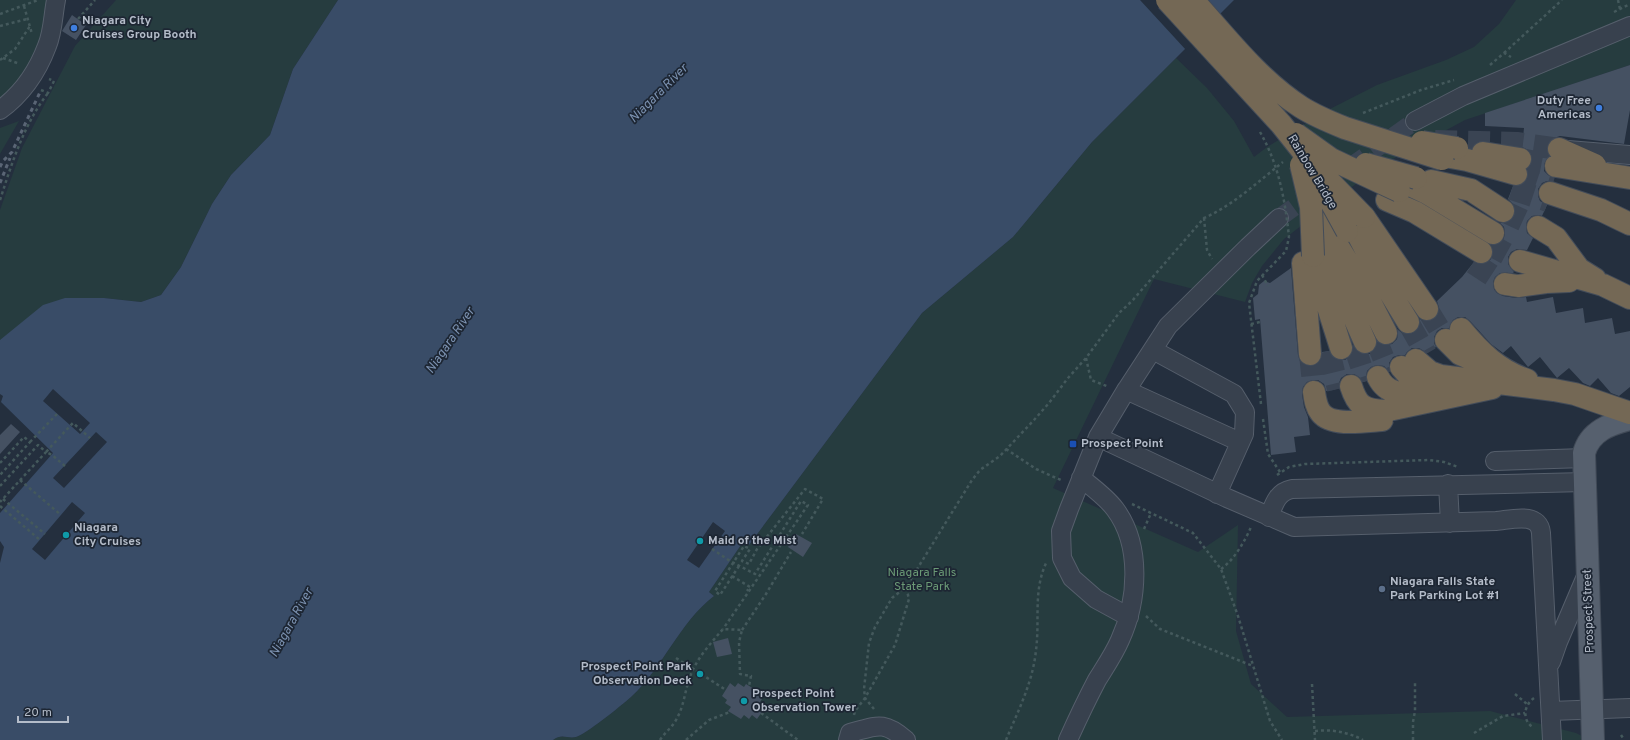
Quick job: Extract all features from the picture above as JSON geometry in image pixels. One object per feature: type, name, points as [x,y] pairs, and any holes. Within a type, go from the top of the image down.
[{"type":"highway","name":"Rainbow Bridge","points":[[1167,0],[1305,150],[1338,240],[1369,277],[1379,332]]},
{"type":"highway","points":[[1193,0],[1263,75],[1295,102],[1330,122],[1362,133],[1449,152],[1517,170]]},
{"type":"highway","points":[[1362,133],[1449,152]]},
{"type":"highway","points":[[1305,150],[1362,163],[1405,190],[1489,238],[1423,203],[1405,190],[1305,150]]},
{"type":"highway","points":[[1305,150],[1331,184],[1342,290],[1379,332]]},
{"type":"highway","points":[[1305,150],[1316,206],[1338,240],[1319,308],[1379,332]]},
{"type":"highway","points":[[1305,150],[1338,240],[1379,332]]},
{"type":"highway","points":[[1555,172],[1590,163],[1626,179]]},
{"type":"highway","points":[[1555,172],[1568,176],[1626,179]]},
{"type":"highway","points":[[1555,172],[1594,207],[1623,220]]},
{"type":"highway","points":[[1555,172],[1576,194],[1623,220]]},
{"type":"highway","points":[[1316,206],[1338,240]]},
{"type":"highway","points":[[1575,276],[1556,238],[1522,256],[1575,276],[1615,291]]},
{"type":"highway","points":[[1382,420],[1367,419],[1352,414],[1342,402],[1401,364],[1460,354],[1466,358],[1543,388]]},
{"type":"highway","points":[[1401,364],[1385,388],[1393,392],[1438,391],[1480,384]]},
{"type":"highway","points":[[1480,384],[1438,391],[1393,410],[1377,410],[1364,407],[1354,396],[1401,364],[1441,376],[1480,384],[1543,388],[1575,394],[1630,412]]},
{"type":"highway","points":[[1314,392],[1321,413],[1330,419],[1343,422],[1396,419],[1409,415],[1438,391]]},
{"type":"main road","points":[[1584,458],[1588,443],[1595,434],[1608,426],[1630,420]]},
{"type":"main road","name":"Prospect Street","points":[[1584,458],[1593,740]]},
{"type":"street","points":[[0,110],[8,104],[30,80],[48,45],[56,0]]},
{"type":"street","points":[[1415,121],[1463,96],[1630,26]]},
{"type":"street","points":[[1555,172],[1630,155],[1626,179]]},
{"type":"street","points":[[1136,614],[1096,599],[1072,578],[1062,558],[1061,531],[1074,481],[1126,390],[1168,326],[1279,218]]},
{"type":"street","points":[[1152,350],[1234,394],[1245,412],[1244,434],[1217,494]]},
{"type":"street","points":[[1126,390],[1240,442]]},
{"type":"street","points":[[1098,437],[1217,494],[1290,526],[1299,527],[1496,521],[1525,518],[1534,521],[1540,529],[1551,711],[1545,735]]},
{"type":"street","points":[[1495,461],[1584,458]]},
{"type":"street","points":[[1068,740],[1097,680],[1136,614],[1132,551],[1128,534],[1114,508],[1074,481]]},
{"type":"street","points":[[1263,514],[1278,496],[1284,491],[1292,489],[1448,484],[1492,485],[1585,482]]},
{"type":"street","points":[[1448,484],[1450,522]]},
{"type":"street","points":[[1548,670],[1558,642],[1588,572]]},
{"type":"street","points":[[1551,711],[1630,708]]},
{"type":"street","points":[[848,740],[850,733],[880,727],[886,727],[894,730],[906,740]]},
{"type":"path","points":[[0,14],[38,0]]},
{"type":"path","points":[[78,19],[94,0]]},
{"type":"path","points":[[1504,53],[1562,0]]},
{"type":"path","points":[[1620,9],[1630,4]]},
{"type":"path","points":[[24,6],[32,36]]},
{"type":"path","points":[[0,26],[27,18]]},
{"type":"path","points":[[0,60],[15,48],[30,26]]},
{"type":"path","points":[[0,200],[20,144],[33,116],[48,93]]},
{"type":"path","name":"Rainbow Bridge","points":[[1259,130],[1272,155],[1280,182],[1289,237],[1286,250],[1262,275]]},
{"type":"path","points":[[1204,218],[1207,250],[1221,274]]},
{"type":"path","points":[[1262,408],[1249,306],[1257,281],[1262,275],[1268,286]]},
{"type":"path","points":[[1251,324],[1260,322]]},
{"type":"path","points":[[0,475],[57,414]]},
{"type":"path","points":[[1263,416],[1268,454],[1280,472],[1289,467],[1305,464],[1421,460],[1439,461],[1460,467]]},
{"type":"path","points":[[0,502],[73,423],[90,438]]},
{"type":"path","points":[[0,463],[24,437],[30,442]]},
{"type":"path","points":[[0,486],[38,445],[65,466]]},
{"type":"path","points":[[880,727],[875,711],[865,698],[864,689],[866,664],[875,627],[892,598],[906,587],[972,480],[980,470],[1006,449],[1036,469],[1074,481]]},
{"type":"path","points":[[20,480],[61,515]]},
{"type":"path","points":[[739,566],[720,595],[715,592],[732,562],[744,546],[750,549],[742,561],[749,564],[757,549],[805,489],[822,499],[802,534]]},
{"type":"path","points":[[3,499],[45,534]]},
{"type":"path","points":[[660,740],[664,733],[673,726],[677,719],[690,676],[704,652],[723,629],[808,505],[801,501],[755,574],[712,549]]},
{"type":"path","points":[[1130,503],[1193,533],[1221,569],[1226,580],[1270,721],[1282,740]]},
{"type":"path","points":[[0,506],[40,540]]},
{"type":"path","points":[[1143,532],[1151,513]]},
{"type":"path","points":[[1221,569],[1229,562],[1263,514]]},
{"type":"path","points":[[749,686],[751,676],[740,674],[739,642],[742,630],[791,552]]},
{"type":"path","points":[[1006,740],[1028,687],[1033,669],[1036,650],[1038,585],[1046,561]]},
{"type":"path","points":[[723,629],[750,587],[732,576]]},
{"type":"path","points":[[865,698],[895,645],[909,599],[906,587]]},
{"type":"path","points":[[1136,614],[1146,617],[1160,629],[1253,666]]},
{"type":"path","points":[[723,629],[742,630]]},
{"type":"path","points":[[676,658],[726,690]]},
{"type":"path","points":[[1413,740],[1415,681]]},
{"type":"path","points":[[1312,684],[1315,740]]},
{"type":"path","points":[[1515,694],[1527,704]]},
{"type":"path","points":[[1537,696],[1527,704],[1525,713],[1526,719],[1529,725],[1545,735]]},
{"type":"path","points":[[686,740],[709,720],[730,712]]},
{"type":"path","points":[[761,713],[798,740]]},
{"type":"path","points":[[1474,733],[1503,716],[1525,713]]},
{"type":"path","points":[[1315,731],[1324,730],[1341,732],[1354,735],[1363,740]]},
{"type":"green space","points":[[0,0],[56,0],[48,45],[6,95],[0,99]]},
{"type":"green space","points":[[116,0],[338,0],[293,69],[270,135],[231,175],[212,204],[181,267],[161,295],[141,302],[104,298],[0,340],[0,210],[22,148],[75,46]]},
{"type":"green space","name":"Niagara Falls State Park","points":[[1516,0],[1630,0],[1630,65],[1465,120],[1378,167],[1284,239],[1262,266],[1252,283],[1245,302],[1154,279],[1053,488],[1198,552],[1238,525],[1236,631],[1251,684],[1287,717],[1490,711],[1576,733],[1582,736],[1582,740],[553,740],[559,737],[576,737],[595,726],[631,697],[653,673],[691,619],[714,596],[709,592],[743,542],[749,545],[922,313],[1013,237],[1092,142],[1176,58],[1207,88],[1234,121],[1254,157],[1267,147],[1326,111],[1377,85],[1446,60],[1474,47],[1499,24]]},
{"type":"green space","points":[[19,121],[0,154],[0,128]]},
{"type":"water","name":"Niagara River","points":[[338,0],[1234,0],[1092,142],[1013,237],[922,313],[749,545],[743,542],[709,592],[714,596],[691,619],[653,673],[631,697],[595,726],[581,735],[576,737],[559,737],[553,740],[0,740],[0,563],[4,547],[0,541],[0,513],[53,453],[1,402],[3,396],[0,394],[0,340],[43,305],[65,298],[104,298],[141,302],[161,295],[181,267],[212,204],[231,175],[270,135],[293,69]]},
{"type":"pier","points":[[1140,0],[1206,0],[1221,16],[1186,50]]},
{"type":"pier","points":[[53,389],[90,423],[80,434],[43,401]]},
{"type":"pier","points":[[96,432],[107,442],[64,488],[53,478]]},
{"type":"pier","points":[[72,502],[85,513],[45,560],[32,549]]},
{"type":"pier","points":[[713,522],[725,531],[699,568],[687,560]]},
{"type":"building","name":"Niagara City Cruises Group Booth","points":[[72,15],[86,25],[76,40],[62,31]]},
{"type":"building","points":[[1630,65],[1630,110],[1624,144],[1560,136],[1551,139],[1548,144],[1547,150],[1549,156],[1544,164],[1544,171],[1554,178],[1553,181],[1542,183],[1538,189],[1540,201],[1547,205],[1542,216],[1532,216],[1527,221],[1527,233],[1533,238],[1527,250],[1517,249],[1511,252],[1508,257],[1508,264],[1514,272],[1500,273],[1495,277],[1493,282],[1494,289],[1497,293],[1503,296],[1516,298],[1526,297],[1527,302],[1553,297],[1556,313],[1583,308],[1585,323],[1612,318],[1615,334],[1630,331],[1630,387],[1619,396],[1611,393],[1598,378],[1590,386],[1583,383],[1569,368],[1557,378],[1540,357],[1528,367],[1511,346],[1503,353],[1491,344],[1465,317],[1458,317],[1453,320],[1449,328],[1442,328],[1437,331],[1434,337],[1436,347],[1427,353],[1419,348],[1412,348],[1405,355],[1393,357],[1389,363],[1390,372],[1384,366],[1377,365],[1371,367],[1367,371],[1367,381],[1363,382],[1354,374],[1347,374],[1341,378],[1339,388],[1326,391],[1324,384],[1318,380],[1307,382],[1303,387],[1302,394],[1304,407],[1308,417],[1310,435],[1294,437],[1296,452],[1271,455],[1260,319],[1255,320],[1253,298],[1258,294],[1259,285],[1264,281],[1270,283],[1291,268],[1298,355],[1300,361],[1305,365],[1311,366],[1317,364],[1321,359],[1322,352],[1329,351],[1333,357],[1339,360],[1345,360],[1353,351],[1353,346],[1358,352],[1370,354],[1375,349],[1377,341],[1385,345],[1392,344],[1397,339],[1397,329],[1402,333],[1414,333],[1419,328],[1420,319],[1428,321],[1434,319],[1438,315],[1439,308],[1437,301],[1462,277],[1474,262],[1481,264],[1487,263],[1491,259],[1493,252],[1491,245],[1499,244],[1503,240],[1505,234],[1504,227],[1500,223],[1509,222],[1514,218],[1514,205],[1508,199],[1513,186],[1519,186],[1528,178],[1527,169],[1530,167],[1532,155],[1528,150],[1522,147],[1524,128],[1485,126],[1485,113]]},
{"type":"building","points":[[11,424],[20,432],[0,454],[0,435]]},
{"type":"building","points":[[796,534],[812,543],[803,557],[788,547]]},
{"type":"building","points":[[728,638],[732,654],[717,657],[713,642]]},
{"type":"building","name":"Prospect Point Observation Tower","points":[[730,683],[735,687],[738,683],[744,687],[746,684],[759,692],[757,695],[762,699],[760,702],[766,706],[757,719],[752,715],[749,719],[744,715],[741,719],[728,711],[731,707],[725,703],[727,700],[722,696]]},
{"type":"tunnel","points":[[1350,167],[1415,121]]},
{"type":"tunnel","points":[[1435,141],[1517,143],[1559,149]]},
{"type":"tunnel","points":[[1520,159],[1556,166]]},
{"type":"tunnel","points":[[1516,174],[1552,186]]},
{"type":"tunnel","points":[[1279,218],[1319,189]]},
{"type":"tunnel","points":[[1512,189],[1548,201]]},
{"type":"tunnel","points":[[1503,211],[1538,227]]},
{"type":"tunnel","points":[[1487,243],[1520,261]]},
{"type":"tunnel","points":[[1473,263],[1505,284]]},
{"type":"tunnel","points":[[1427,309],[1446,340]]},
{"type":"tunnel","points":[[1408,322],[1426,354]]},
{"type":"tunnel","points":[[1375,337],[1389,372]]},
{"type":"tunnel","points":[[1354,345],[1366,381]]},
{"type":"tunnel","points":[[1329,351],[1338,389]]},
{"type":"tunnel","points":[[1310,354],[1314,392]]},
{"type":"railway","points":[[0,167],[3,161],[12,152],[41,90]]},
{"type":"railway","points":[[0,183],[10,158]]},
{"type":"place","name":"Niagara City Cruises Group Booth","points":[[74,28]]},
{"type":"place","name":"Duty Free Americas","points":[[1599,108]]},
{"type":"place","name":"Prospect Point","points":[[1073,444]]},
{"type":"place","name":"Niagara City Cruises","points":[[66,535]]},
{"type":"place","name":"Maid of the Mist","points":[[700,541]]},
{"type":"place","name":"Niagara Falls State Park Parking Lot #1","points":[[1382,589]]},
{"type":"place","name":"Prospect Point Park Observation Deck","points":[[700,674]]},
{"type":"place","name":"Prospect Point Observation Tower","points":[[744,701]]}]
